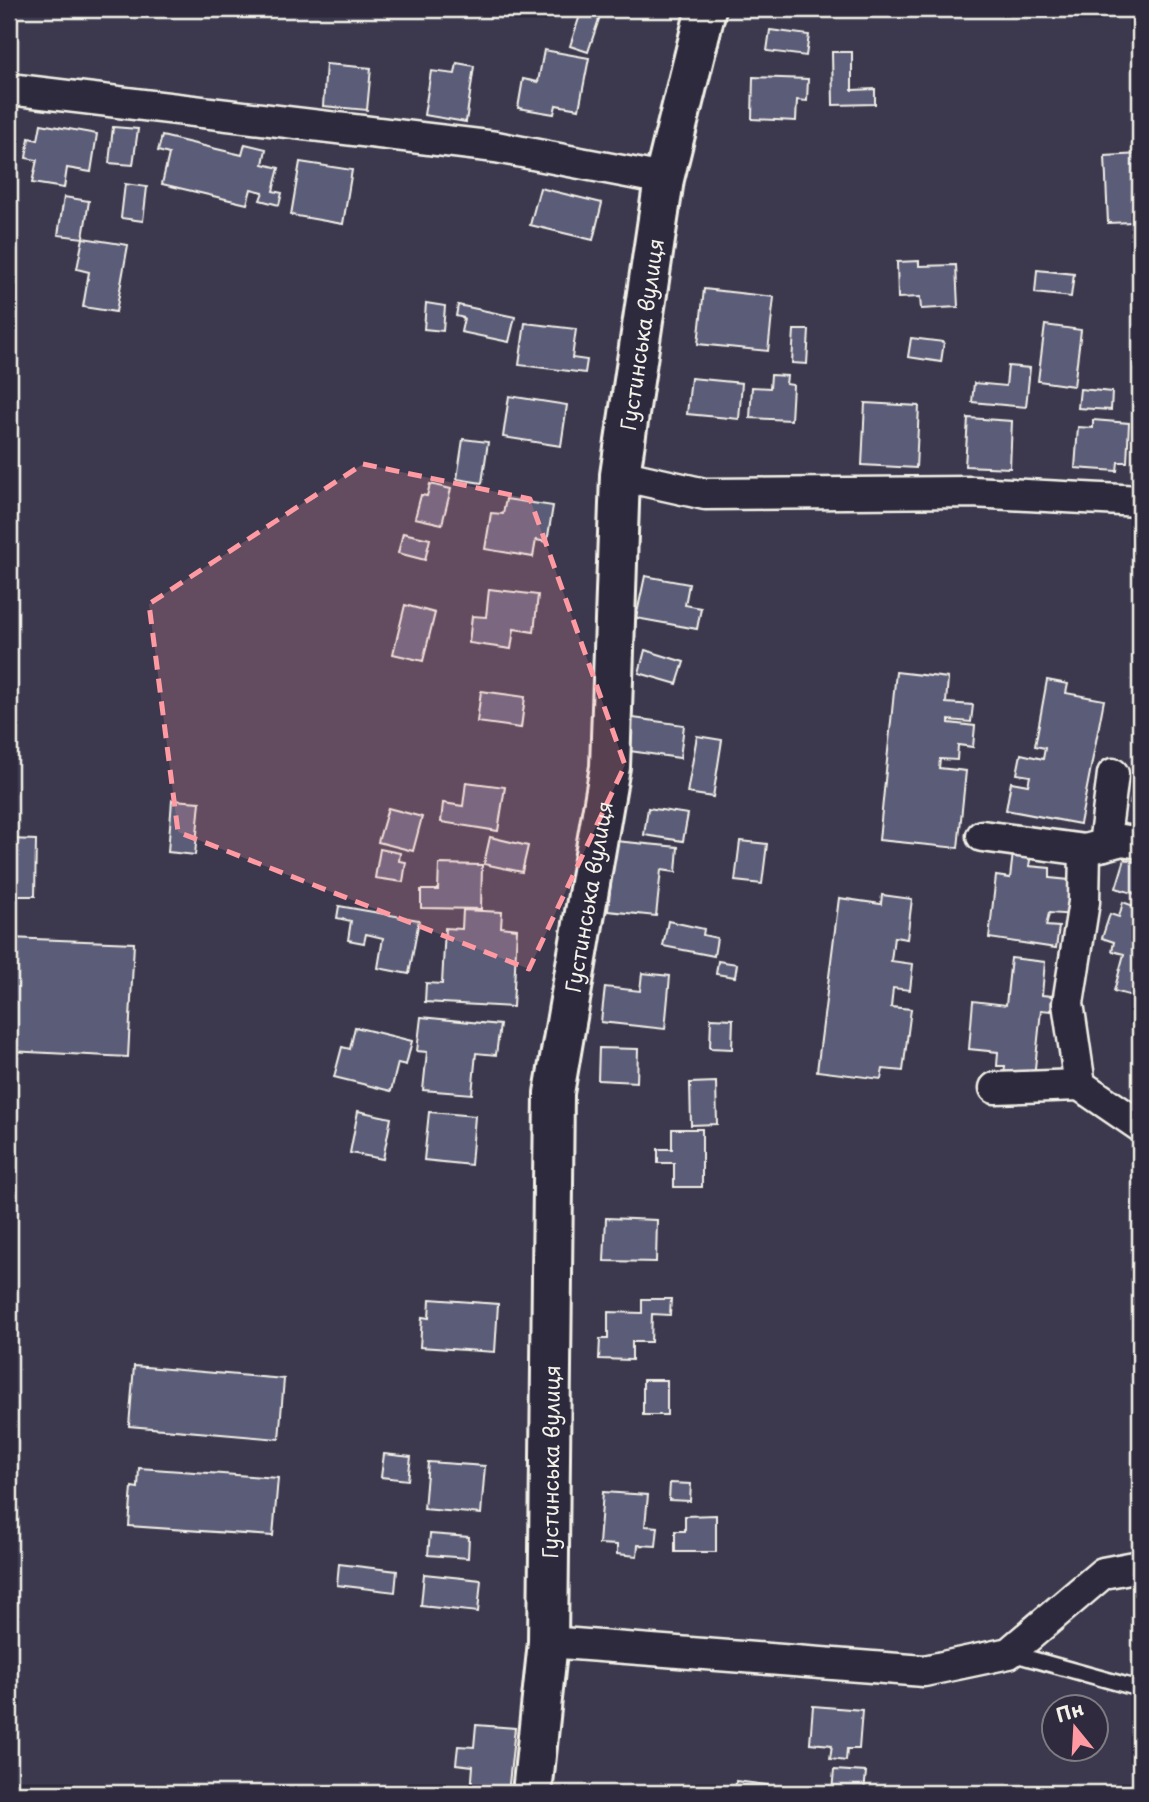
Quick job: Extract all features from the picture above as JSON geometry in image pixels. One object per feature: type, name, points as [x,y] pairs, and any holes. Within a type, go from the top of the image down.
[{"type":"main road","name":"Густинська вулиця","points":[[532,1793],[548,1642],[554,1093],[610,767],[620,475],[664,179],[706,9]]},
{"type":"street","points":[[9,89],[496,147],[664,179]]},
{"type":"street","points":[[620,475],[705,494],[972,492],[1140,501]]},
{"type":"street","points":[[1080,1085],[1068,1003],[1094,848],[1113,774]]},
{"type":"street","points":[[982,836],[1094,848],[1122,840],[1140,843]]},
{"type":"street","points":[[995,1088],[1080,1085],[1140,1126]]},
{"type":"street","points":[[548,1642],[924,1671],[1009,1653],[1103,1573],[1140,1566]]},
{"type":"lane","points":[[1009,1653],[1140,1689]]},
{"type":"highlighted area","points":[[363,464],[530,499],[625,765],[529,969],[178,832],[149,604]]},
{"type":"building","points":[[566,9],[581,9],[578,17],[565,13]]},
{"type":"building","points":[[582,9],[600,16],[588,52],[570,46]]},
{"type":"building","points":[[770,30],[809,35],[806,56],[767,51]]},
{"type":"building","points":[[544,50],[589,58],[579,109],[556,105],[554,114],[518,108],[523,79],[538,82]]},
{"type":"building","points":[[832,52],[852,52],[852,90],[875,89],[875,104],[833,105]]},
{"type":"building","points":[[457,63],[474,66],[466,122],[424,115],[431,71],[455,74]]},
{"type":"building","points":[[326,64],[371,68],[367,110],[323,106]]},
{"type":"building","points":[[753,77],[808,79],[807,101],[797,100],[796,121],[752,119]]},
{"type":"building","points":[[41,124],[97,134],[91,172],[67,168],[64,188],[32,183],[37,160],[26,158],[29,138],[38,140]]},
{"type":"building","points":[[113,127],[138,129],[133,165],[109,163]]},
{"type":"building","points":[[162,136],[242,155],[245,144],[266,149],[263,164],[279,168],[273,191],[282,193],[279,205],[260,200],[263,192],[251,189],[247,204],[162,184],[169,154],[158,151]]},
{"type":"building","points":[[1140,154],[1140,212],[1132,213],[1133,222],[1108,223],[1105,156]]},
{"type":"building","points":[[300,162],[352,170],[343,224],[291,215]]},
{"type":"building","points":[[9,180],[16,181],[11,231],[9,231]]},
{"type":"building","points":[[125,184],[147,187],[143,221],[121,218]]},
{"type":"building","points":[[540,188],[602,203],[593,240],[530,225]]},
{"type":"building","points":[[64,197],[89,201],[83,238],[58,235]]},
{"type":"building","points":[[83,238],[128,245],[116,312],[83,307],[89,272],[77,269]]},
{"type":"building","points":[[919,261],[919,266],[956,265],[958,307],[921,309],[920,297],[898,298],[897,262]]},
{"type":"building","points":[[1037,270],[1074,274],[1071,297],[1035,293]]},
{"type":"building","points":[[704,289],[774,297],[768,351],[698,344]]},
{"type":"building","points":[[426,303],[445,306],[443,331],[424,329]]},
{"type":"building","points":[[458,305],[515,317],[509,342],[461,332],[464,318],[456,316]]},
{"type":"building","points":[[525,323],[576,329],[572,358],[587,360],[585,373],[519,365]]},
{"type":"building","points":[[1045,325],[1081,330],[1074,386],[1038,381]]},
{"type":"building","points":[[794,330],[809,330],[807,364],[792,363]]},
{"type":"building","points":[[911,338],[944,342],[941,362],[908,357]]},
{"type":"building","points":[[1008,366],[1030,368],[1026,407],[972,402],[974,383],[1006,386]]},
{"type":"building","points":[[771,375],[787,376],[786,384],[793,385],[791,420],[750,418],[752,387],[770,388]]},
{"type":"building","points":[[691,378],[742,383],[739,419],[687,414]]},
{"type":"building","points":[[1080,389],[1112,392],[1111,410],[1078,408]]},
{"type":"building","points":[[509,396],[567,405],[561,446],[503,437]]},
{"type":"building","points":[[865,403],[919,406],[916,468],[862,465]]},
{"type":"building","points":[[968,418],[1012,421],[1010,468],[965,466]]},
{"type":"building","points":[[1093,420],[1129,423],[1127,462],[1118,462],[1117,471],[1075,468],[1078,427],[1093,428]]},
{"type":"building","points":[[463,439],[488,442],[482,483],[457,479]]},
{"type":"building","points":[[430,484],[451,489],[442,524],[415,518],[421,495],[427,496]]},
{"type":"building","points":[[506,499],[553,506],[547,542],[536,540],[533,557],[485,549],[491,513],[503,514]]},
{"type":"building","points":[[403,533],[430,539],[425,560],[398,553]]},
{"type":"building","points":[[645,576],[689,584],[685,605],[701,608],[697,629],[636,618]]},
{"type":"building","points":[[489,589],[538,595],[534,632],[514,629],[511,649],[469,643],[472,616],[486,617]]},
{"type":"building","points":[[405,605],[435,613],[423,661],[393,654]]},
{"type":"building","points":[[645,650],[684,662],[677,684],[639,673]]},
{"type":"building","points":[[896,672],[948,678],[946,703],[973,705],[971,722],[949,720],[949,723],[975,726],[973,747],[958,745],[957,760],[940,759],[939,768],[966,771],[958,848],[879,840]]},
{"type":"building","points":[[1047,680],[1068,684],[1066,693],[1104,700],[1080,824],[1006,810],[1011,782],[1028,785],[1030,776],[1017,774],[1021,754],[1043,759],[1045,748],[1035,746]]},
{"type":"building","points":[[481,691],[525,697],[521,728],[477,722]]},
{"type":"building","points":[[626,717],[684,725],[680,758],[622,750]]},
{"type":"building","points":[[697,736],[722,740],[713,797],[687,793]]},
{"type":"building","points":[[1138,766],[1140,767],[1140,806],[1130,803]]},
{"type":"building","points":[[466,782],[505,787],[498,831],[441,822],[443,803],[463,806]]},
{"type":"building","points":[[172,800],[200,802],[195,855],[168,852]]},
{"type":"building","points":[[388,808],[422,817],[413,851],[378,842]]},
{"type":"building","points":[[648,808],[688,814],[683,841],[644,835]]},
{"type":"building","points":[[490,837],[528,846],[522,872],[484,864]]},
{"type":"building","points":[[9,839],[36,840],[35,896],[9,896]]},
{"type":"building","points":[[615,841],[678,847],[676,872],[661,870],[656,916],[608,911]]},
{"type":"building","points":[[740,841],[767,844],[762,884],[735,881]]},
{"type":"building","points":[[380,849],[400,853],[399,861],[406,862],[403,882],[375,878]]},
{"type":"building","points":[[1013,853],[1031,854],[1029,866],[1050,868],[1050,878],[1079,881],[1075,915],[1049,913],[1046,926],[1059,927],[1056,948],[989,938],[996,876],[1010,878]]},
{"type":"building","points":[[1125,859],[1140,863],[1140,998],[1114,991],[1124,954],[1112,951],[1114,942],[1102,938],[1110,914],[1119,917],[1123,902],[1136,907],[1139,895],[1116,888]]},
{"type":"building","points":[[439,864],[482,865],[481,909],[421,908],[421,890],[438,890]]},
{"type":"building","points":[[882,895],[912,899],[907,939],[894,937],[891,961],[913,964],[910,990],[893,988],[891,1007],[911,1009],[903,1071],[883,1069],[881,1079],[817,1071],[839,898],[881,904]]},
{"type":"building","points":[[339,906],[419,920],[409,974],[378,968],[383,938],[366,934],[364,943],[348,940],[351,921],[337,918]]},
{"type":"building","points":[[463,910],[502,912],[501,927],[517,929],[513,1007],[425,1002],[426,983],[442,984],[445,928],[462,929]]},
{"type":"building","points":[[668,921],[704,929],[703,935],[717,938],[714,956],[663,946]]},
{"type":"building","points":[[9,938],[134,943],[128,1057],[9,1051]]},
{"type":"building","points":[[1011,958],[1045,962],[1042,995],[1052,996],[1051,1011],[1041,1010],[1034,1078],[1004,1076],[1005,1066],[997,1066],[998,1052],[969,1049],[973,1001],[1006,1005]]},
{"type":"building","points":[[718,961],[737,964],[735,977],[716,974]]},
{"type":"building","points":[[642,973],[670,976],[665,1029],[601,1022],[605,987],[640,991]]},
{"type":"building","points":[[421,1017],[500,1025],[496,1055],[476,1053],[472,1094],[423,1090],[427,1052],[417,1051]]},
{"type":"building","points":[[711,1018],[733,1019],[732,1049],[710,1048]]},
{"type":"building","points":[[355,1027],[412,1041],[406,1065],[398,1063],[391,1091],[334,1077],[342,1047],[350,1049]]},
{"type":"building","points":[[599,1048],[638,1049],[637,1082],[598,1080]]},
{"type":"building","points":[[716,1082],[717,1124],[691,1125],[690,1083]]},
{"type":"building","points":[[358,1111],[391,1118],[383,1159],[350,1153]]},
{"type":"building","points":[[429,1112],[475,1116],[471,1165],[424,1160]]},
{"type":"building","points":[[672,1129],[702,1129],[702,1187],[674,1187],[674,1163],[658,1163],[658,1149],[672,1149]]},
{"type":"building","points":[[9,1149],[12,1149],[9,1206]]},
{"type":"building","points":[[606,1218],[657,1220],[656,1262],[604,1261]]},
{"type":"building","points":[[430,1299],[498,1304],[495,1352],[420,1347],[422,1317],[429,1318]]},
{"type":"building","points":[[642,1299],[671,1299],[670,1315],[652,1314],[651,1342],[632,1342],[632,1360],[599,1359],[600,1339],[608,1339],[608,1312],[642,1313]]},
{"type":"building","points":[[134,1366],[284,1379],[279,1439],[129,1426]]},
{"type":"building","points":[[643,1380],[667,1380],[667,1415],[643,1415]]},
{"type":"building","points":[[384,1454],[411,1457],[408,1480],[381,1477]]},
{"type":"building","points":[[428,1462],[485,1466],[481,1514],[424,1509]]},
{"type":"building","points":[[139,1468],[278,1478],[273,1536],[129,1526],[132,1487],[138,1488]]},
{"type":"building","points":[[670,1483],[691,1484],[690,1501],[669,1500]]},
{"type":"building","points":[[603,1492],[648,1495],[645,1526],[658,1527],[656,1546],[638,1545],[637,1556],[617,1554],[617,1545],[599,1544]]},
{"type":"building","points":[[716,1515],[716,1552],[675,1552],[675,1531],[685,1531],[685,1516]]},
{"type":"building","points":[[430,1534],[469,1537],[468,1558],[428,1555]]},
{"type":"building","points":[[339,1564],[397,1571],[395,1592],[337,1585]]},
{"type":"building","points":[[424,1574],[481,1580],[478,1612],[421,1606]]},
{"type":"building","points":[[813,1706],[862,1710],[859,1749],[847,1749],[846,1761],[830,1759],[832,1745],[810,1743]]},
{"type":"building","points":[[476,1725],[515,1728],[508,1793],[471,1793],[473,1766],[456,1764],[458,1746],[474,1747]]},
{"type":"building","points":[[834,1770],[866,1772],[864,1793],[832,1791]]},
{"type":"building","points":[[736,1781],[767,1785],[766,1793],[735,1793]]}]
